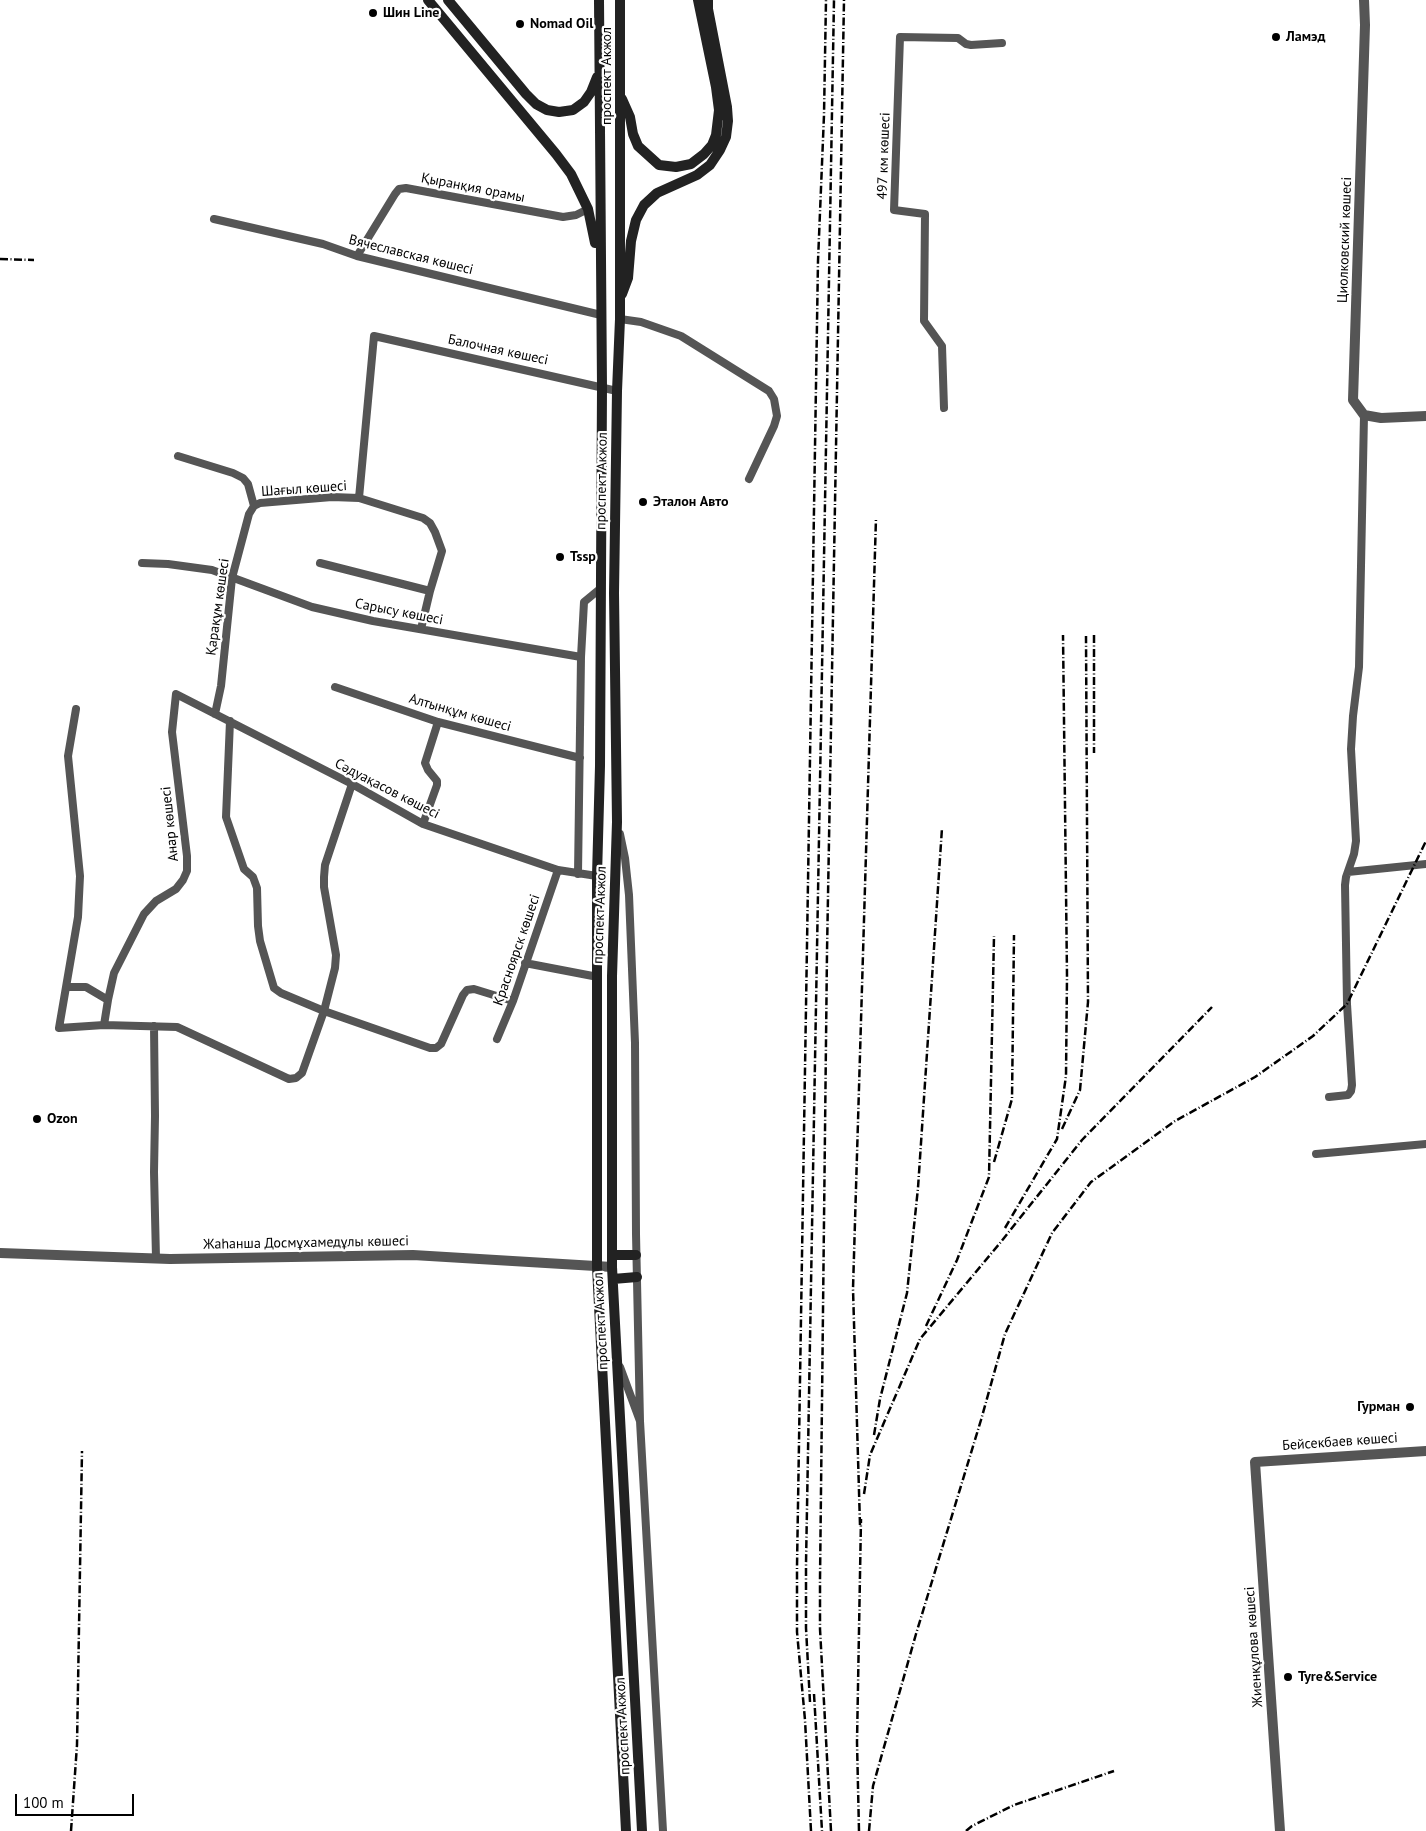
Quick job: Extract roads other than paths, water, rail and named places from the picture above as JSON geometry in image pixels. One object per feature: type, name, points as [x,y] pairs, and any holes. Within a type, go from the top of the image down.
[{"type":"main road","points":[[428,0],[556,154],[570,174],[588,208],[600,268]]},
{"type":"main road","points":[[448,0],[526,94],[536,104],[547,110],[559,112],[573,110],[584,102],[591,92],[600,71]]},
{"type":"main road","name":"проспект Акжол","points":[[599,0],[602,387],[597,876],[597,1266],[626,1831]]},
{"type":"main road","name":"проспект Акжол","points":[[620,0],[620,319],[614,593],[617,822],[612,976],[612,1267],[642,1831]]},
{"type":"main road","points":[[621,96],[630,117],[633,134],[638,146],[659,165],[676,167],[691,164],[712,145],[716,135],[718,110],[716,87],[698,0]]},
{"type":"main road","points":[[620,299],[628,278],[631,241],[636,220],[644,205],[657,193],[697,175],[710,165],[726,137],[727,107],[708,9],[708,0]]},
{"type":"main road","points":[[612,1255],[636,1255]]},
{"type":"main road","points":[[613,1279],[637,1277]]},
{"type":"main road","points":[[621,1742],[638,1740]]},
{"type":"street","name":"Циолковский көшесі","points":[[1364,0],[1353,400],[1364,415]]},
{"type":"street","name":"497 км көшесі","points":[[944,408],[942,346],[924,321],[925,214],[894,210],[900,37],[958,38],[971,45],[1002,43]]},
{"type":"street","name":"Қыранқия орамы","points":[[357,256],[399,189],[406,188],[563,217],[576,215],[588,208]]},
{"type":"street","name":"Вячеславская көшесі","points":[[214,219],[323,244],[357,256],[601,315]]},
{"type":"street","points":[[620,319],[640,322],[681,336],[769,391],[774,399],[778,416],[749,480]]},
{"type":"street","name":"Балочная көшесі","points":[[359,498],[374,336],[617,391]]},
{"type":"street","points":[[1329,1097],[1348,1095],[1352,1085],[1346,966],[1345,885],[1356,841],[1351,750],[1353,716],[1360,667],[1364,415],[1381,418],[1426,416]]},
{"type":"street","name":"Шағыл көшесі","points":[[178,456],[233,473],[243,478],[248,484],[254,506],[260,503],[318,498],[359,498],[423,518],[430,523],[442,551],[421,629]]},
{"type":"street","name":"Қарақұм көшесі","points":[[214,714],[221,686],[232,578],[249,514],[254,506]]},
{"type":"street","name":"Сарысу көшесі","points":[[142,563],[168,564],[212,570],[312,607],[374,622],[581,657]]},
{"type":"street","points":[[320,563],[430,591]]},
{"type":"street","points":[[578,874],[581,657],[584,602],[601,588]]},
{"type":"street","name":"Алтынқұм көшесі","points":[[335,687],[438,722],[580,758]]},
{"type":"street","name":"Сәдуақасов көшесі","points":[[176,694],[352,784],[423,824],[558,870],[597,876]]},
{"type":"street","name":"Анар көшесі","points":[[104,1025],[114,973],[144,914],[156,901],[176,889],[187,871],[187,856],[172,732],[176,694]]},
{"type":"street","points":[[76,709],[68,756],[80,876],[78,917],[59,1028],[104,1025],[177,1027],[289,1079],[296,1078],[302,1073],[324,1011],[335,968],[336,955],[324,887],[325,865],[352,784]]},
{"type":"street","points":[[230,721],[226,817],[244,869],[253,877],[257,888],[260,941],[274,988],[281,993],[324,1011],[430,1048],[436,1048],[441,1044],[463,995],[468,990],[474,989],[513,1001]]},
{"type":"street","points":[[423,824],[437,785],[435,778],[425,763],[438,722]]},
{"type":"street","points":[[617,822],[625,858],[631,945],[635,1043],[636,1255],[640,1421],[663,1831]]},
{"type":"street","points":[[1348,872],[1426,864]]},
{"type":"street","name":"Красноярск көшесі","points":[[498,1039],[558,870]]},
{"type":"street","points":[[525,963],[598,977]]},
{"type":"street","points":[[66,987],[86,987],[108,1000]]},
{"type":"street","points":[[154,1026],[156,1258]]},
{"type":"street","points":[[1316,1154],[1426,1144]]},
{"type":"street","name":"Жаһанша Досмұхамедұлы көшесі","points":[[0,1252],[156,1258],[413,1255],[612,1267]]},
{"type":"street","points":[[616,1358],[640,1421]]},
{"type":"street","name":"Бейсекбаев көшесі","points":[[1255,1462],[1426,1451]]},
{"type":"street","name":"Жиенқұлова көшесі","points":[[1255,1462],[1280,1831]]},
{"type":"railway","points":[[811,1831],[805,1720],[797,1632],[797,1567],[818,261],[824,115],[826,0]]},
{"type":"railway","points":[[810,1702],[806,1628],[806,1564],[834,0]]},
{"type":"railway","points":[[831,1831],[820,1629],[820,1580],[827,952],[844,0]]},
{"type":"railway","points":[[0,259],[34,260]]},
{"type":"railway","points":[[860,1525],[853,1289],[876,518]]},
{"type":"railway","points":[[1005,1228],[1057,1139],[1066,1076],[1067,976],[1063,635]]},
{"type":"railway","points":[[1094,635],[1094,753]]},
{"type":"railway","points":[[1062,1129],[1080,1090],[1088,1002],[1086,636]]},
{"type":"railway","points":[[874,1435],[880,1399],[907,1293],[918,1188],[942,828]]},
{"type":"railway","points":[[869,1831],[873,1786],[1005,1334],[1052,1233],[1091,1182],[1175,1121],[1255,1077],[1313,1036],[1347,1004],[1426,841]]},
{"type":"railway","points":[[994,1162],[1012,1099],[1014,935]]},
{"type":"railway","points":[[926,1326],[957,1260],[989,1177],[994,936]]},
{"type":"railway","points":[[864,1494],[870,1455],[920,1339],[1082,1140],[1212,1007]]},
{"type":"railway","points":[[71,1831],[77,1745],[82,1451]]},
{"type":"railway","points":[[859,1831],[857,1742],[861,1519]]},
{"type":"railway","points":[[814,1694],[822,1831]]},
{"type":"railway","points":[[966,1831],[972,1826],[1014,1805],[1114,1771]]},
{"type":"place","name":"Шин Line","points":[[373,13]]},
{"type":"place","name":"Nomad Oil","points":[[520,24]]},
{"type":"place","name":"Ламэд","points":[[1276,37]]},
{"type":"place","name":"Эталон Авто","points":[[643,502]]},
{"type":"place","name":"Tssp","points":[[560,557]]},
{"type":"place","name":"Ozon","points":[[37,1119]]},
{"type":"place","name":"Гурман","points":[[1410,1407]]},
{"type":"place","name":"Tyre&Service","points":[[1288,1677]]}]
